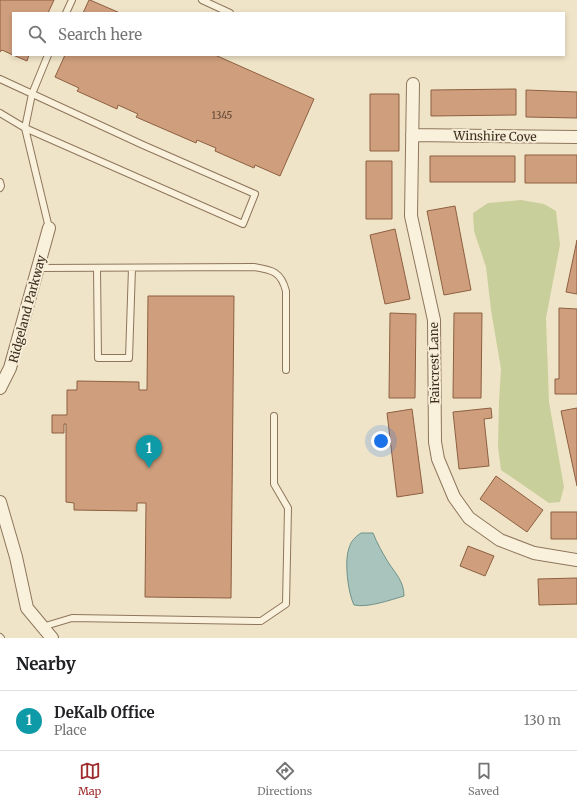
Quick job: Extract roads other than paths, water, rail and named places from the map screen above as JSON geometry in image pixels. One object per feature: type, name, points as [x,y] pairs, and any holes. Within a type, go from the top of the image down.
[{"type":"street","name":"Faircrest Lane","points":[[413,84],[411,216],[434,320],[435,442],[438,459],[454,497],[469,518],[500,540],[534,553],[577,560]]},
{"type":"street","name":"Winshire Cove","points":[[412,135],[577,137]]},
{"type":"street","name":"Ridgeland Parkway","points":[[0,388],[10,368],[48,228]]},
{"type":"street","points":[[0,502],[16,557],[27,608],[52,638]]},
{"type":"lane","points":[[66,12],[72,0]]},
{"type":"lane","points":[[202,0],[228,12]]},
{"type":"lane","points":[[48,56],[32,94],[25,128],[48,228]]},
{"type":"lane","points":[[0,79],[143,146],[255,194],[243,224],[25,128],[0,113]]},
{"type":"lane","points":[[0,182],[0,188]]},
{"type":"lane","points":[[38,268],[264,268],[276,273],[283,281],[286,291],[286,370]]},
{"type":"lane","points":[[97,268],[98,358],[130,358],[132,268]]},
{"type":"lane","points":[[42,627],[72,618],[260,621],[286,604],[288,508],[274,484],[274,416]]},
{"type":"water","points":[[361,533],[373,533],[388,562],[401,582],[404,596],[372,605],[354,605],[348,585],[347,561],[351,543]]},
{"type":"place","name":"DeKalb Office","points":[[149,468]]}]
